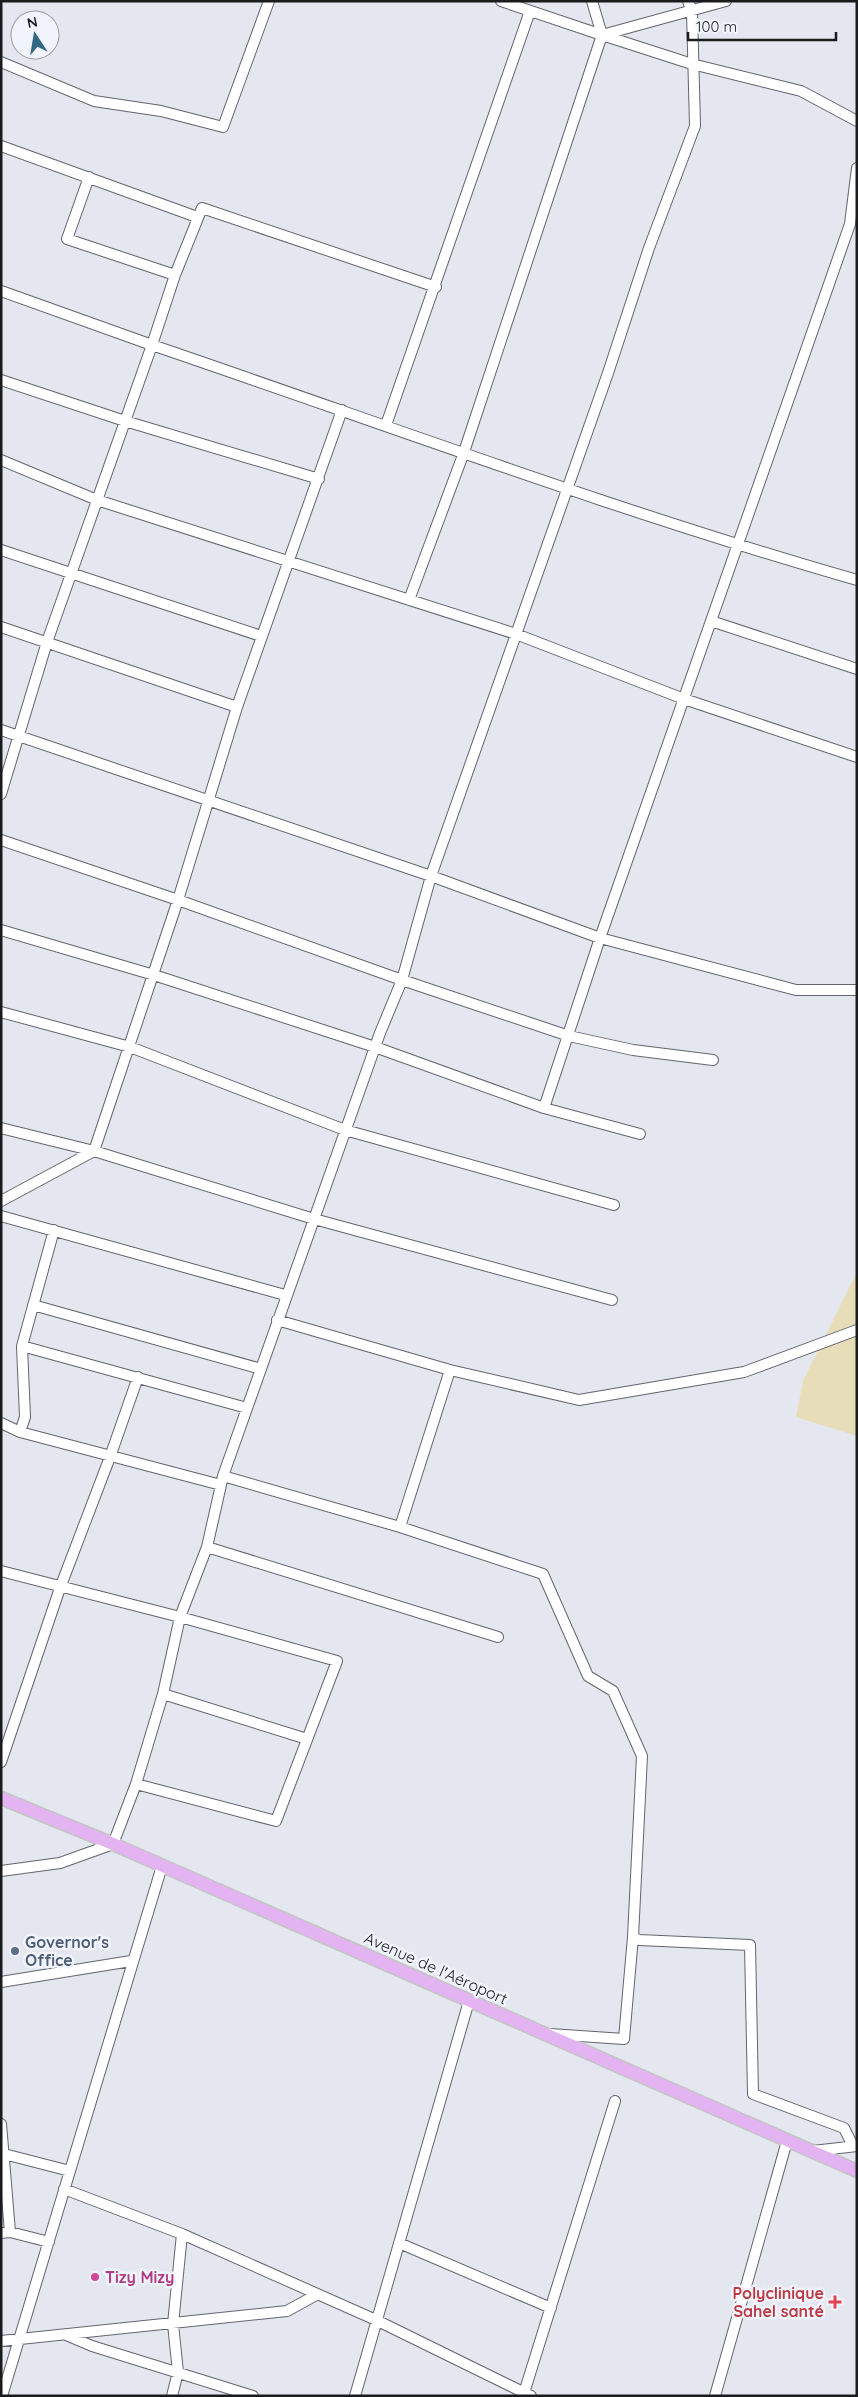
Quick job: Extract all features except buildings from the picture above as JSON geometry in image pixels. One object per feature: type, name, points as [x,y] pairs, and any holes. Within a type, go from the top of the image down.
[{"type":"main road","name":"Avenue de l'Aéroport","points":[[1,1798],[113,1844],[857,2171]]},
{"type":"street","points":[[1,62],[94,101],[161,111],[223,127],[269,1]]},
{"type":"street","points":[[501,1],[692,64],[801,91],[857,121]]},
{"type":"street","points":[[409,600],[464,455],[602,35],[592,1]]},
{"type":"street","points":[[1,1871],[60,1863],[113,1844],[136,1784],[163,1694],[180,1617],[207,1547],[222,1481],[285,1295],[375,1047],[402,980],[431,876],[608,373],[649,248],[695,126],[692,12],[688,1]]},
{"type":"street","points":[[602,35],[692,12],[726,1]]},
{"type":"street","points":[[386,425],[436,287],[530,11]]},
{"type":"street","points":[[1,146],[197,217]]},
{"type":"street","points":[[544,1108],[600,938],[850,224],[857,168]]},
{"type":"street","points":[[89,177],[67,239],[174,275]]},
{"type":"street","points":[[1,794],[71,573],[152,345],[174,275],[202,208],[436,287]]},
{"type":"street","points":[[1,291],[386,425],[464,455],[568,488],[737,546],[857,580]]},
{"type":"street","points":[[1,380],[125,421],[319,479]]},
{"type":"street","points":[[1,1201],[94,1151],[178,900],[236,707],[287,560],[319,479],[342,410]]},
{"type":"street","points":[[1,460],[97,500],[516,634],[684,699],[857,758]]},
{"type":"street","points":[[1,550],[261,636]]},
{"type":"street","points":[[711,621],[857,669]]},
{"type":"street","points":[[1,627],[236,707]]},
{"type":"street","points":[[1,730],[208,802],[431,876],[600,938],[796,990],[857,990]]},
{"type":"street","points":[[1,840],[178,900],[402,980],[569,1036],[633,1050],[713,1060]]},
{"type":"street","points":[[1,930],[154,975],[375,1047],[544,1108],[640,1134]]},
{"type":"street","points":[[1,1012],[130,1047],[345,1130],[614,1205]]},
{"type":"street","points":[[1,1128],[94,1151],[314,1219],[612,1300]]},
{"type":"street","points":[[1,1216],[285,1295]]},
{"type":"street","points":[[20,1432],[26,1417],[22,1346],[54,1230]]},
{"type":"street","points":[[33,1305],[261,1369]]},
{"type":"street","points":[[277,1320],[450,1370],[579,1400],[744,1372],[857,1330]]},
{"type":"street","points":[[22,1346],[247,1408]]},
{"type":"street","points":[[400,1527],[450,1370]]},
{"type":"street","points":[[1,1762],[60,1588],[138,1377]]},
{"type":"street","points":[[1,1424],[20,1432],[110,1457],[222,1481],[400,1527],[543,1574],[588,1676],[612,1691],[642,1756],[633,1937],[624,2039],[544,2033]]},
{"type":"street","points":[[207,1547],[498,1637]]},
{"type":"street","points":[[1,1571],[60,1588],[180,1617],[337,1661],[276,1821],[136,1784]]},
{"type":"street","points":[[163,1694],[307,1739]]},
{"type":"street","points":[[2,2396],[131,1961],[162,1866]]},
{"type":"street","points":[[633,1937],[638,1940],[750,1945],[753,2094],[844,2128],[856,2143],[813,2152]]},
{"type":"street","points":[[1,1982],[131,1961]]},
{"type":"street","points":[[354,2396],[469,2001]]},
{"type":"street","points":[[64,2189],[182,2234],[376,2320],[509,2391],[528,2394],[550,2308],[615,2102]]},
{"type":"street","points":[[1,2124],[4,2154],[6,2232],[48,2242]]},
{"type":"street","points":[[715,2396],[787,2140]]},
{"type":"street","points":[[4,2154],[70,2170]]},
{"type":"street","points":[[172,2396],[178,2372],[173,2324],[182,2234]]},
{"type":"street","points":[[399,2243],[550,2308]]},
{"type":"street","points":[[1,2341],[287,2311],[316,2295]]},
{"type":"street","points":[[64,2335],[92,2346],[253,2396]]},
{"type":"sand","points":[[857,1272],[857,1436],[796,1417],[803,1381]]},
{"type":"place","name":"Governor's Office","points":[[15,1951]]},
{"type":"place","name":"Tizy Mizy","points":[[95,2277]]},
{"type":"place","name":"Polyclinique Sahel santé","points":[[835,2302]]}]
